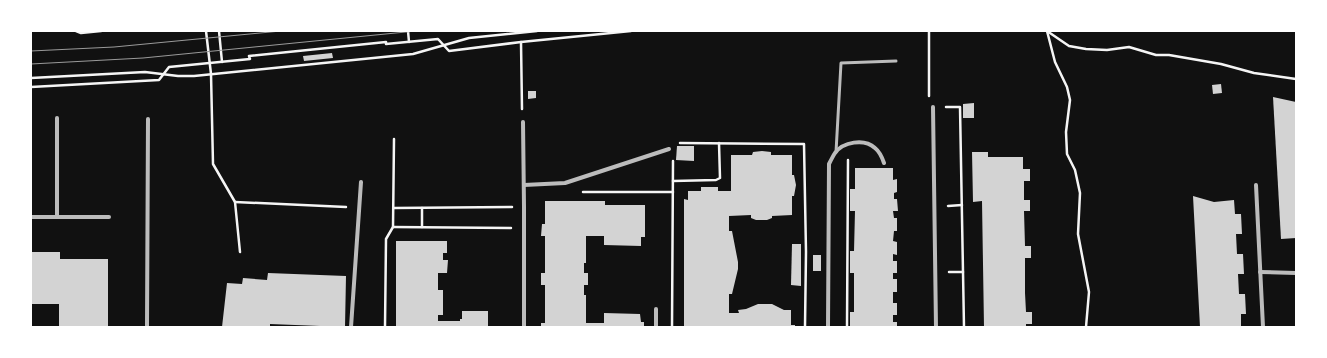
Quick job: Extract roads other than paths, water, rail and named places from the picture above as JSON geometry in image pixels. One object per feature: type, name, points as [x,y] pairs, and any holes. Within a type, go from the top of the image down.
[{"type":"street","points":[[933,107],[936,327]]},
{"type":"street","points":[[57,118],[57,217]]},
{"type":"street","points":[[147,327],[148,119]]},
{"type":"street","points":[[523,122],[524,327]]},
{"type":"street","points":[[828,327],[829,164],[836,152],[846,145],[861,142],[873,146],[881,154],[884,164]]},
{"type":"street","points":[[524,185],[565,183],[669,149]]},
{"type":"street","points":[[351,327],[361,182]]},
{"type":"street","points":[[1256,185],[1263,327]]},
{"type":"street","points":[[31,217],[109,217]]},
{"type":"street","points":[[1260,272],[1296,273]]},
{"type":"street","points":[[656,309],[656,327]]},
{"type":"lane","points":[[836,152],[841,63],[896,61]]},
{"type":"tram line","points":[[31,51],[114,47],[281,31]]},
{"type":"tram line","points":[[31,64],[143,58],[416,31]]}]
